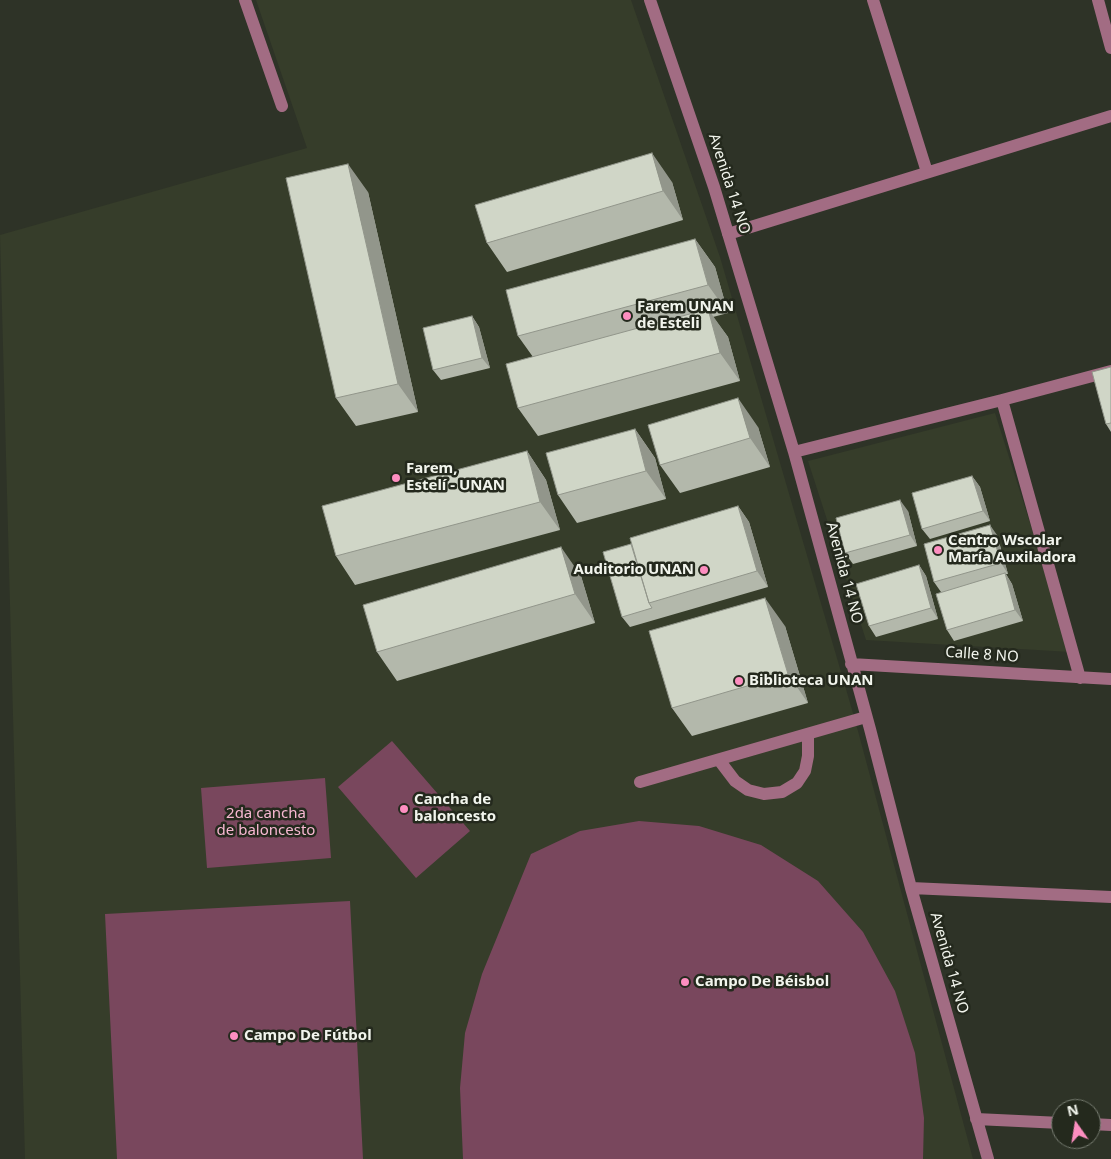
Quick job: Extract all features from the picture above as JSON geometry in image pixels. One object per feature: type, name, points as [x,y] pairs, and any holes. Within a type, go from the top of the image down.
[{"type":"street","points":[[245,0],[282,106]]},
{"type":"street","name":"Avenida 14 NO","points":[[650,0],[728,234],[794,452],[910,888],[988,1159]]},
{"type":"street","points":[[873,0],[927,172]]},
{"type":"street","points":[[1098,0],[1111,48]]},
{"type":"street","points":[[728,234],[1111,116]]},
{"type":"street","points":[[794,452],[1111,371]]},
{"type":"street","points":[[1002,400],[1080,678]]},
{"type":"street","name":"Calle 8 NO","points":[[851,664],[1111,680]]},
{"type":"street","points":[[640,782],[866,717]]},
{"type":"street","points":[[719,760],[735,781],[748,790],[764,794],[782,792],[797,784],[805,771],[808,756],[808,734]]},
{"type":"street","points":[[910,888],[1111,897]]},
{"type":"street","points":[[976,1119],[1051,1123]]},
{"type":"shaded area","name":"Farem, Estelí - UNAN","points":[[256,0],[631,0],[720,257],[855,720],[973,1159],[25,1159],[0,235],[307,148]]},
{"type":"shaded area","name":"Centro Wscolar María Auxiladora","points":[[995,413],[1071,652],[866,640],[808,461]]},
{"type":"green space","name":"Cancha de baloncesto","points":[[392,741],[470,831],[416,878],[338,787]]},
{"type":"green space","name":"2da cancha de baloncesto","points":[[325,778],[331,858],[207,868],[201,788]]},
{"type":"green space","name":"Campo De Béisbol","points":[[639,821],[699,826],[761,845],[818,881],[863,932],[895,991],[915,1053],[924,1118],[923,1159],[463,1159],[460,1088],[465,1033],[482,974],[531,854],[580,831]]},
{"type":"green space","name":"Campo De Fútbol","points":[[350,901],[363,1159],[117,1159],[105,914]]},
{"type":"building","points":[[652,153],[663,191],[487,243],[475,205]]},
{"type":"building","points":[[348,164],[398,384],[336,398],[286,178]]},
{"type":"building","points":[[695,239],[708,285],[518,336],[506,290]]},
{"type":"building","points":[[708,309],[720,353],[518,408],[506,364]]},
{"type":"building","points":[[472,316],[482,358],[433,370],[423,328]]},
{"type":"building","points":[[1111,367],[1111,423],[1106,424],[1092,372]]},
{"type":"building","points":[[738,398],[750,438],[660,465],[648,425]]},
{"type":"building","points":[[635,429],[646,471],[558,495],[546,453]]},
{"type":"building","points":[[527,451],[540,502],[336,556],[322,506]]},
{"type":"building","points":[[972,476],[983,511],[922,529],[912,493]]},
{"type":"building","points":[[900,500],[910,535],[845,553],[836,518]]},
{"type":"building","name":"Auditorio UNAN","points":[[738,506],[757,571],[649,603],[630,538]]},
{"type":"building","points":[[990,525],[1001,563],[934,582],[924,544]]},
{"type":"building","points":[[631,544],[652,608],[622,617],[603,552]]},
{"type":"building","points":[[561,547],[575,594],[377,652],[363,605]]},
{"type":"building","points":[[919,565],[931,608],[869,626],[856,584]]},
{"type":"building","points":[[1005,573],[1015,610],[947,630],[936,594]]},
{"type":"building","points":[[765,598],[788,674],[672,708],[649,631]]},
{"type":"place","name":"Farem UNAN de Esteli","points":[[627,316]]},
{"type":"place","name":"Farem, Estelí - UNAN","points":[[396,478]]},
{"type":"place","name":"Centro Wscolar María Auxiladora","points":[[938,550]]},
{"type":"place","name":"Auditorio UNAN","points":[[704,570]]},
{"type":"place","name":"Biblioteca UNAN","points":[[739,681]]},
{"type":"place","name":"Cancha de baloncesto","points":[[404,809]]},
{"type":"place","name":"Campo De Béisbol","points":[[685,982]]},
{"type":"place","name":"Campo De Fútbol","points":[[234,1036]]}]
